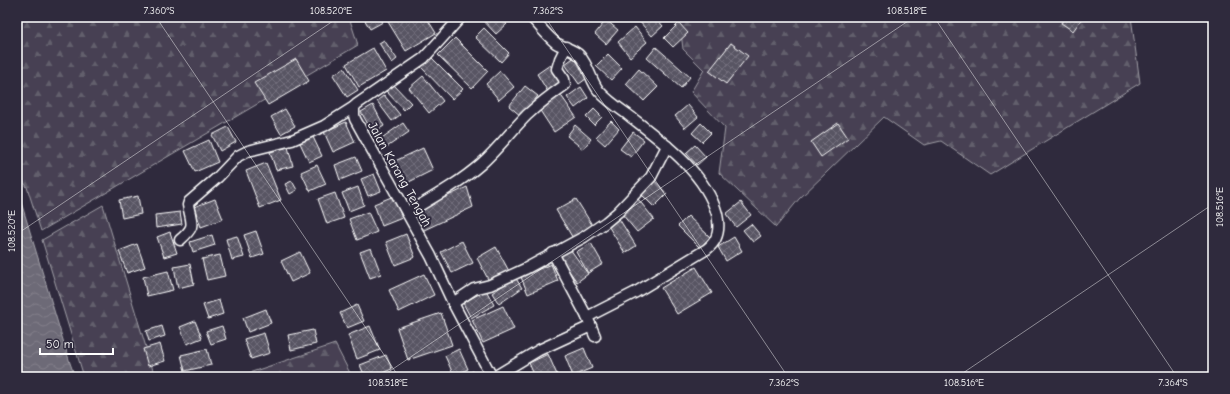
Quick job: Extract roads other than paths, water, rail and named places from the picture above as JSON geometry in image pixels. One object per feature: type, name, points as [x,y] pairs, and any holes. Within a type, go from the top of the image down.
[{"type":"street","points":[[180,240],[190,232],[192,226],[188,205],[189,202],[218,178],[238,156],[248,151],[292,140],[324,126],[424,58],[461,17]]},
{"type":"street","points":[[493,377],[693,259],[712,246],[718,236],[719,228],[718,219],[710,196],[694,173],[667,146],[599,91],[582,58],[578,54],[557,43],[531,17]]},
{"type":"street","points":[[406,213],[448,189],[479,165],[503,142],[526,116],[565,84],[557,69],[566,47]]},
{"type":"street","name":"Jalan Karang Tengah","points":[[354,107],[355,120],[431,256],[453,303],[493,377]]},
{"type":"street","points":[[453,303],[474,290],[490,285],[517,273],[584,237],[618,212],[651,177],[667,146]]},
{"type":"street","points":[[553,253],[589,321],[595,336]]},
{"type":"water","points":[[17,189],[70,363],[75,377],[17,377]]}]
